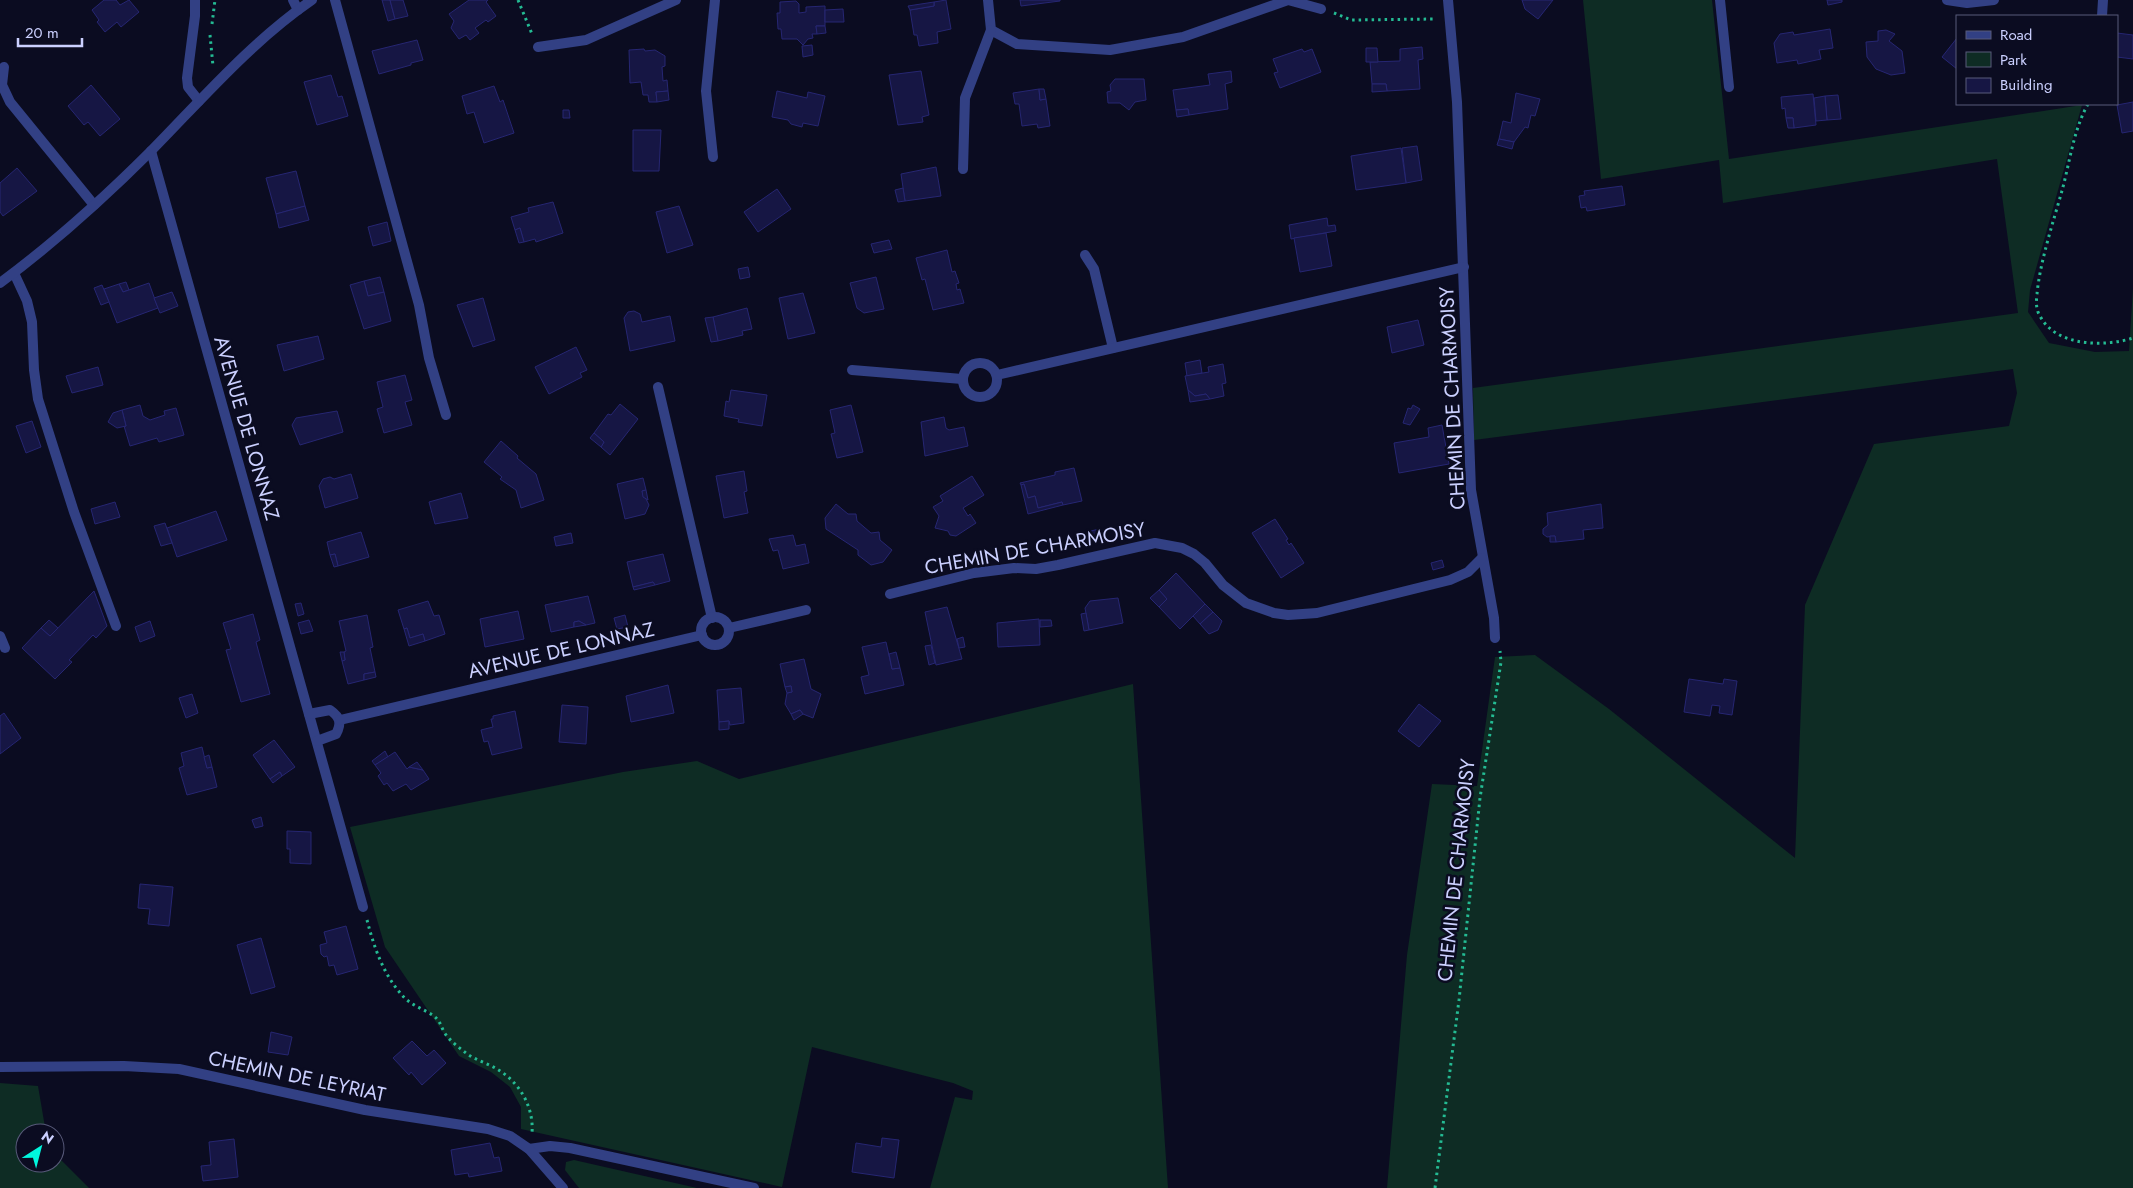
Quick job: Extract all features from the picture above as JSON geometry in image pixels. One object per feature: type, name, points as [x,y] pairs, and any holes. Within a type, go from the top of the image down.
[{"type":"street","points":[[195,0],[195,16],[187,78],[188,87],[199,101]]},
{"type":"street","points":[[0,283],[94,205],[151,151],[295,5],[312,0]]},
{"type":"street","points":[[335,0],[419,305],[430,358],[446,416]]},
{"type":"street","points":[[538,47],[586,40],[676,0]]},
{"type":"street","points":[[713,157],[706,91],[715,0]]},
{"type":"street","points":[[963,169],[965,98],[991,30],[988,0]]},
{"type":"street","points":[[991,30],[1017,44],[1110,50],[1183,37],[1288,0],[1321,9]]},
{"type":"street","name":"CHEMIN DE CHARMOISY","points":[[1448,0],[1457,102],[1464,267],[1468,456],[1471,490],[1494,618],[1495,638]]},
{"type":"street","points":[[1720,0],[1730,87]]},
{"type":"street","points":[[1947,0],[1967,3],[1994,0]]},
{"type":"street","points":[[2102,15],[2103,0]]},
{"type":"street","points":[[4,67],[2,85],[10,102],[94,205]]},
{"type":"street","name":"AVENUE DE LONNAZ","points":[[151,151],[363,907]]},
{"type":"street","points":[[1085,255],[1094,269],[1113,348]]},
{"type":"street","name":"CHEMIN DE CHARMOISY","points":[[997,375],[1464,267]]},
{"type":"street","points":[[14,272],[30,312],[38,398],[74,512],[116,626]]},
{"type":"street","points":[[978,362],[990,365],[997,375],[996,387],[993,392],[982,398],[966,391],[962,379],[967,368],[978,362]]},
{"type":"street","points":[[852,370],[962,379]]},
{"type":"street","points":[[658,387],[712,618]]},
{"type":"street","name":"CHEMIN DE CHARMOISY","points":[[890,594],[987,571],[1014,568],[1036,569],[1155,543],[1182,548],[1194,554],[1205,563],[1223,586],[1246,603],[1274,613],[1303,615],[1450,580],[1468,572],[1482,558]]},
{"type":"street","points":[[729,628],[806,610]]},
{"type":"street","points":[[712,618],[723,620],[729,628],[726,640],[716,646],[704,640],[702,635],[704,624],[712,618]]},
{"type":"street","name":"AVENUE DE LONNAZ","points":[[340,720],[702,635]]},
{"type":"street","points":[[0,636],[5,648]]},
{"type":"street","points":[[309,714],[330,710],[337,714],[340,720],[340,728],[336,734],[317,741]]},
{"type":"street","name":"CHEMIN DE LEYRIAT","points":[[0,1067],[124,1066],[179,1068],[365,1110],[488,1129],[510,1136],[529,1149],[563,1188]]},
{"type":"street","points":[[529,1149],[550,1146],[570,1148],[754,1188]]},
{"type":"path","points":[[215,0],[210,44],[213,70],[218,82]]},
{"type":"path","points":[[518,0],[538,47]]},
{"type":"path","points":[[1321,9],[1351,20],[1450,19]]},
{"type":"path","points":[[2088,105],[2079,127],[2048,245],[2036,304],[2040,316],[2047,326],[2069,338],[2094,344],[2107,344],[2133,338]]},
{"type":"path","name":"CHEMIN DE CHARMOISY","points":[[1435,1188],[1457,1018],[1480,798],[1501,662],[1495,638]]},
{"type":"path","points":[[363,907],[376,953],[403,997],[433,1015],[440,1022],[451,1040],[473,1057],[506,1075],[522,1092],[527,1102],[532,1126],[529,1149]]},
{"type":"green space","points":[[1583,0],[1712,0],[1729,159],[2082,105],[2030,290],[2028,312],[2049,343],[2095,352],[2129,351],[2133,288],[2133,1188],[1387,1188],[1407,955],[1432,784],[1477,786],[1495,657],[1535,655],[1609,709],[1795,858],[1805,605],[1874,444],[2009,426],[2017,393],[2013,369],[1474,440],[1473,388],[2018,313],[1997,159],[1723,203],[1719,160],[1601,179]]},
{"type":"green space","points":[[1133,684],[1168,1188],[930,1188],[955,1097],[972,1100],[973,1091],[953,1083],[812,1047],[782,1187],[521,1129],[521,1107],[510,1087],[491,1072],[459,1056],[385,947],[350,827],[623,772],[697,761],[739,779]]},
{"type":"green space","points":[[0,1083],[38,1086],[44,1123],[15,1123],[15,1173],[65,1173],[65,1164],[89,1188],[0,1188]]},
{"type":"green space","points":[[574,1160],[697,1188],[579,1188],[565,1170],[566,1162]]},
{"type":"building","points":[[104,0],[116,0],[120,5],[129,0],[139,12],[121,27],[117,22],[105,32],[97,22],[99,20],[92,10]]},
{"type":"building","points":[[382,0],[390,0],[395,19],[388,21]]},
{"type":"building","points":[[390,0],[403,0],[408,16],[395,19]]},
{"type":"building","points":[[469,0],[488,0],[486,2],[496,16],[475,28],[479,33],[470,40],[466,35],[459,39],[451,28],[454,21],[449,14]]},
{"type":"building","points":[[946,0],[951,29],[937,32],[938,43],[919,46],[917,35],[914,35],[910,10],[934,6],[934,2]]},
{"type":"building","points":[[1020,0],[1060,0],[1060,1],[1021,6]]},
{"type":"building","points":[[1522,0],[1553,0],[1538,19],[1525,9]]},
{"type":"building","points":[[1827,0],[1842,0],[1842,2],[1828,5]]},
{"type":"building","points":[[796,1],[799,4],[799,13],[806,12],[806,7],[825,6],[825,26],[816,26],[817,34],[812,34],[813,38],[808,39],[803,45],[797,39],[782,39],[781,29],[778,29],[777,13],[780,13],[780,2]]},
{"type":"building","points":[[934,2],[934,6],[910,10],[908,6]]},
{"type":"building","points":[[843,9],[844,22],[825,22],[825,10]]},
{"type":"building","points":[[816,26],[825,26],[826,33],[817,34]]},
{"type":"building","points":[[1830,29],[1833,48],[1819,50],[1821,59],[1798,64],[1797,60],[1777,63],[1774,43],[1780,34],[1793,32],[1794,35]]},
{"type":"building","points":[[1886,30],[1895,34],[1889,41],[1902,51],[1905,73],[1891,75],[1876,69],[1867,57],[1866,42],[1878,41],[1878,31]]},
{"type":"building","points":[[2118,33],[2133,35],[2133,59],[2118,57]]},
{"type":"building","points":[[1956,39],[1956,68],[1942,57]]},
{"type":"building","points":[[417,40],[423,60],[379,74],[372,51]]},
{"type":"building","points":[[812,45],[813,55],[803,57],[802,46]]},
{"type":"building","points":[[1422,47],[1423,59],[1418,60],[1420,89],[1387,91],[1386,84],[1372,84],[1370,62],[1400,61],[1400,49]]},
{"type":"building","points":[[1366,48],[1377,48],[1378,62],[1366,62]]},
{"type":"building","points":[[644,49],[645,51],[655,50],[665,56],[665,66],[662,67],[663,81],[667,80],[668,91],[656,92],[657,102],[649,102],[648,95],[643,95],[641,82],[630,83],[629,50]]},
{"type":"building","points":[[1302,49],[1304,52],[1312,49],[1321,72],[1280,88],[1274,73],[1278,72],[1273,59]]},
{"type":"building","points":[[921,71],[929,115],[922,117],[923,122],[898,125],[889,75]]},
{"type":"building","points":[[1231,71],[1232,82],[1225,84],[1228,109],[1189,115],[1188,109],[1176,110],[1173,90],[1210,85],[1208,74]]},
{"type":"building","points":[[331,75],[338,97],[342,96],[348,116],[317,125],[304,82]]},
{"type":"building","points":[[1115,79],[1144,79],[1146,100],[1135,102],[1129,110],[1120,103],[1108,103],[1107,92],[1111,91],[1110,85]]},
{"type":"building","points":[[1372,84],[1386,84],[1387,91],[1372,92]]},
{"type":"building","points":[[91,85],[120,119],[100,136],[88,122],[84,125],[68,106]]},
{"type":"building","points":[[494,86],[500,102],[503,100],[514,133],[484,143],[474,112],[467,114],[462,96]]},
{"type":"building","points":[[1039,89],[1040,100],[1046,99],[1050,126],[1038,128],[1037,124],[1022,126],[1019,104],[1015,104],[1013,93]]},
{"type":"building","points":[[1039,89],[1044,89],[1046,99],[1040,100]]},
{"type":"building","points":[[668,91],[669,100],[657,102],[656,92]]},
{"type":"building","points":[[777,91],[807,98],[808,92],[825,96],[818,126],[803,123],[802,127],[791,124],[788,120],[772,117]]},
{"type":"building","points":[[1516,93],[1540,99],[1535,116],[1531,115],[1528,128],[1525,127],[1514,142],[1499,139],[1503,121],[1511,123]]},
{"type":"building","points":[[1813,94],[1816,125],[1794,128],[1793,118],[1786,118],[1785,108],[1782,109],[1781,97]]},
{"type":"building","points":[[1838,95],[1841,119],[1827,120],[1825,96]]},
{"type":"building","points":[[1825,96],[1827,120],[1816,121],[1814,98]]},
{"type":"building","points":[[2133,102],[2133,131],[2122,133],[2118,105]]},
{"type":"building","points":[[1188,109],[1189,115],[1177,117],[1176,110]]},
{"type":"building","points":[[563,110],[569,110],[570,118],[563,118]]},
{"type":"building","points":[[1786,118],[1793,118],[1794,128],[1788,128]]},
{"type":"building","points":[[633,130],[661,130],[659,171],[633,171]]},
{"type":"building","points":[[1499,139],[1514,142],[1512,149],[1497,145]]},
{"type":"building","points":[[1417,146],[1422,180],[1406,183],[1402,148]]},
{"type":"building","points":[[1401,148],[1406,183],[1356,190],[1351,156]]},
{"type":"building","points":[[936,167],[941,196],[905,201],[901,174]]},
{"type":"building","points":[[17,168],[37,191],[3,216],[0,212],[0,183]]},
{"type":"building","points":[[296,171],[305,206],[276,214],[266,178]]},
{"type":"building","points":[[1622,186],[1625,205],[1587,211],[1586,207],[1581,208],[1579,196],[1585,195],[1584,191]]},
{"type":"building","points":[[903,188],[905,201],[898,202],[895,190]]},
{"type":"building","points":[[777,189],[791,209],[758,232],[744,212]]},
{"type":"building","points":[[553,202],[563,233],[536,242],[535,239],[524,242],[520,228],[515,230],[511,217],[529,212],[528,208]]},
{"type":"building","points":[[305,206],[309,220],[279,228],[276,214]]},
{"type":"building","points":[[679,206],[693,245],[667,253],[656,212]]},
{"type":"building","points":[[1327,218],[1328,226],[1335,225],[1336,231],[1291,239],[1289,225]]},
{"type":"building","points":[[387,222],[391,241],[373,246],[368,227]]},
{"type":"building","points":[[520,228],[524,242],[519,243],[515,230]]},
{"type":"building","points":[[1326,233],[1332,266],[1300,272],[1294,238]]},
{"type":"building","points":[[889,240],[892,249],[874,253],[871,244]]},
{"type":"building","points":[[947,250],[952,272],[955,271],[959,283],[956,284],[957,290],[960,289],[964,303],[933,310],[925,279],[922,280],[916,258]]},
{"type":"building","points":[[748,267],[750,277],[740,279],[738,269]]},
{"type":"building","points":[[380,277],[384,292],[368,296],[364,281]]},
{"type":"building","points":[[876,277],[884,309],[864,313],[857,308],[850,283]]},
{"type":"building","points":[[364,281],[368,296],[384,292],[391,321],[364,329],[350,285]]},
{"type":"building","points":[[126,282],[129,290],[123,292],[119,284]]},
{"type":"building","points":[[149,283],[158,308],[117,323],[104,289],[119,284],[123,292]]},
{"type":"building","points":[[102,285],[109,302],[101,305],[94,288]]},
{"type":"building","points":[[172,292],[178,306],[160,313],[154,298]]},
{"type":"building","points":[[803,293],[815,333],[788,339],[779,298]]},
{"type":"building","points":[[483,298],[495,340],[473,347],[457,305]]},
{"type":"building","points":[[747,308],[752,329],[742,331],[743,335],[718,341],[713,317]]},
{"type":"building","points":[[634,311],[640,314],[642,322],[670,316],[675,341],[630,351],[624,318],[628,312]]},
{"type":"building","points":[[713,317],[718,341],[711,342],[705,318]]},
{"type":"building","points":[[1418,320],[1424,345],[1392,353],[1387,327]]},
{"type":"building","points":[[318,336],[324,359],[284,371],[277,345]]},
{"type":"building","points":[[576,347],[587,370],[580,373],[582,377],[549,394],[535,367]]},
{"type":"building","points":[[1200,360],[1202,373],[1187,376],[1185,363]]},
{"type":"building","points":[[1223,364],[1226,383],[1222,384],[1224,396],[1210,399],[1206,394],[1195,396],[1188,390],[1185,376],[1209,372],[1208,367]]},
{"type":"building","points":[[98,367],[103,385],[72,393],[66,376]]},
{"type":"building","points":[[405,375],[412,400],[405,402],[412,425],[384,433],[377,409],[383,407],[377,382]]},
{"type":"building","points":[[731,390],[767,395],[762,426],[738,422],[739,419],[724,416],[726,401],[729,402]]},
{"type":"building","points":[[1188,390],[1195,396],[1206,394],[1210,399],[1190,402]]},
{"type":"building","points":[[620,404],[638,419],[610,455],[601,447],[604,442],[594,433],[608,414],[611,415]]},
{"type":"building","points":[[140,405],[143,416],[150,420],[165,415],[164,411],[176,408],[184,435],[159,442],[157,438],[130,446],[124,426],[126,426],[122,410]]},
{"type":"building","points":[[851,405],[863,452],[837,458],[831,434],[835,433],[830,410]]},
{"type":"building","points":[[1413,405],[1420,409],[1410,425],[1403,423],[1408,408],[1411,409]]},
{"type":"building","points":[[122,410],[126,426],[117,428],[108,422],[113,413]]},
{"type":"building","points":[[337,411],[343,432],[300,445],[292,425],[296,418]]},
{"type":"building","points":[[944,417],[946,428],[949,430],[964,427],[968,446],[925,456],[921,422]]},
{"type":"building","points":[[32,421],[41,447],[26,453],[16,426]]},
{"type":"building","points":[[1442,425],[1449,464],[1399,473],[1394,443],[1429,437],[1428,428]]},
{"type":"building","points":[[594,433],[604,442],[601,447],[590,438]]},
{"type":"building","points":[[501,441],[536,474],[544,500],[521,508],[516,490],[500,479],[502,477],[484,462]]},
{"type":"building","points":[[1074,468],[1082,501],[1063,505],[1062,502],[1038,508],[1035,496],[1028,498],[1024,484],[1021,485],[1020,483],[1055,475],[1055,472]]},
{"type":"building","points":[[744,471],[747,491],[744,492],[748,513],[724,518],[716,476]]},
{"type":"building","points":[[351,474],[358,498],[325,508],[319,486],[323,479],[330,477],[334,479]]},
{"type":"building","points":[[972,476],[984,495],[963,508],[976,523],[956,536],[950,535],[948,531],[935,528],[939,516],[933,507],[943,501],[940,496]]},
{"type":"building","points":[[643,478],[646,490],[642,491],[649,505],[645,514],[625,519],[617,484]]},
{"type":"building","points":[[1024,484],[1028,498],[1035,496],[1038,508],[1062,502],[1063,505],[1028,514],[1021,485]]},
{"type":"building","points":[[646,490],[648,500],[643,497],[642,491]]},
{"type":"building","points":[[461,493],[468,518],[435,524],[429,502]]},
{"type":"building","points":[[115,502],[120,517],[95,524],[91,509]]},
{"type":"building","points":[[836,504],[848,514],[856,514],[857,521],[871,533],[879,532],[880,540],[892,550],[883,562],[871,565],[858,555],[858,550],[826,529],[825,518]]},
{"type":"building","points":[[1601,504],[1603,528],[1583,530],[1584,539],[1556,542],[1555,536],[1547,537],[1543,534],[1543,529],[1548,525],[1547,513]]},
{"type":"building","points":[[216,511],[227,540],[177,557],[167,528]]},
{"type":"building","points":[[1275,519],[1288,539],[1286,540],[1289,545],[1291,543],[1304,563],[1281,578],[1252,533]]},
{"type":"building","points":[[165,523],[172,543],[161,546],[154,526]]},
{"type":"building","points":[[1099,529],[1100,535],[1093,537],[1091,531]]},
{"type":"building","points":[[361,532],[369,557],[338,566],[335,554],[330,555],[327,542]]},
{"type":"building","points":[[571,533],[573,543],[556,546],[554,537]]},
{"type":"building","points":[[793,535],[796,546],[805,544],[809,563],[783,569],[778,550],[773,551],[769,539]]},
{"type":"building","points":[[1550,536],[1555,536],[1556,542],[1550,542]]},
{"type":"building","points":[[335,554],[338,566],[334,567],[330,555]]},
{"type":"building","points":[[663,554],[670,581],[655,585],[653,582],[633,587],[627,562]]},
{"type":"building","points":[[1442,560],[1444,567],[1433,570],[1431,563]]},
{"type":"building","points":[[1176,573],[1205,604],[1180,629],[1159,607],[1167,599],[1159,590]]},
{"type":"building","points":[[653,582],[655,585],[634,590],[633,587]]},
{"type":"building","points":[[1159,590],[1167,599],[1159,607],[1150,598]]},
{"type":"building","points":[[94,591],[107,626],[96,638],[93,635],[69,660],[72,662],[55,679],[22,648],[41,628],[50,636]]},
{"type":"building","points":[[588,596],[595,623],[586,625],[579,621],[574,622],[574,627],[551,632],[545,605]]},
{"type":"building","points":[[1118,598],[1123,623],[1089,630],[1085,608],[1090,601]]},
{"type":"building","points":[[428,601],[434,616],[439,615],[445,634],[425,641],[423,634],[410,638],[407,628],[404,629],[398,610]]},
{"type":"building","points":[[301,603],[304,614],[298,616],[295,604]]},
{"type":"building","points":[[1205,604],[1213,612],[1200,624],[1193,616]]},
{"type":"building","points":[[947,607],[962,659],[936,665],[925,612]]},
{"type":"building","points":[[518,611],[524,639],[485,647],[480,619]]},
{"type":"building","points":[[1213,612],[1222,621],[1218,630],[1209,634],[1200,624]]},
{"type":"building","points":[[1086,613],[1089,630],[1084,631],[1081,614]]},
{"type":"building","points":[[253,614],[260,640],[256,642],[270,694],[241,702],[226,650],[231,649],[223,623]]},
{"type":"building","points":[[367,615],[373,647],[370,648],[375,672],[364,674],[364,680],[348,684],[342,661],[345,660],[344,652],[346,651],[339,621]]},
{"type":"building","points":[[625,615],[628,627],[617,629],[614,618]]},
{"type":"building","points":[[1039,619],[1040,645],[998,647],[997,623]]},
{"type":"building","points":[[49,620],[58,628],[50,636],[41,628]]},
{"type":"building","points":[[309,620],[313,631],[301,634],[298,623]]},
{"type":"building","points":[[1040,620],[1051,620],[1052,626],[1040,627]]},
{"type":"building","points":[[150,621],[155,636],[140,642],[135,627]]},
{"type":"building","points":[[579,621],[586,625],[574,627],[574,622]]},
{"type":"building","points":[[407,628],[410,638],[423,634],[425,641],[409,646],[404,629]]},
{"type":"building","points":[[963,637],[965,647],[959,648],[957,639]]},
{"type":"building","points":[[886,642],[892,669],[900,668],[904,685],[865,694],[861,677],[869,675],[862,647]]},
{"type":"building","points":[[931,645],[935,663],[929,665],[925,646]]},
{"type":"building","points":[[340,652],[344,652],[345,660],[342,661]]},
{"type":"building","points":[[896,652],[900,668],[892,669],[889,654]]},
{"type":"building","points":[[804,659],[811,689],[821,694],[813,718],[803,714],[800,710],[791,714],[785,704],[787,693],[792,692],[791,686],[785,687],[780,664]]},
{"type":"building","points":[[375,672],[376,677],[364,680],[364,674]]},
{"type":"building","points":[[1689,679],[1723,684],[1724,679],[1737,681],[1732,715],[1719,713],[1720,706],[1712,705],[1710,716],[1684,712]]},
{"type":"building","points":[[668,685],[674,713],[631,722],[626,696]]},
{"type":"building","points":[[791,686],[792,692],[787,693],[785,687]]},
{"type":"building","points":[[741,688],[744,723],[730,725],[729,721],[719,722],[717,690]]},
{"type":"building","points":[[192,694],[198,713],[186,718],[179,698]]},
{"type":"building","points":[[1419,704],[1441,721],[1419,747],[1398,731]]},
{"type":"building","points":[[562,705],[588,707],[586,744],[559,742]]},
{"type":"building","points":[[800,710],[803,714],[794,720],[791,714]]},
{"type":"building","points":[[515,711],[522,748],[492,755],[488,741],[484,742],[481,730],[493,727],[491,719],[493,719],[493,716]]},
{"type":"building","points":[[4,713],[21,738],[0,754],[0,716]]},
{"type":"building","points":[[729,721],[729,729],[719,730],[719,722]]},
{"type":"building","points":[[274,740],[295,767],[282,776],[280,772],[270,779],[253,755]]},
{"type":"building","points":[[202,747],[207,768],[212,767],[217,787],[187,795],[179,768],[184,766],[181,753]]},
{"type":"building","points":[[385,751],[388,757],[375,765],[372,761]]},
{"type":"building","points":[[395,752],[407,769],[409,767],[423,770],[429,779],[411,790],[406,784],[393,791],[387,783],[384,785],[378,776],[381,773],[375,765]]},
{"type":"building","points":[[209,755],[212,767],[207,768],[204,757]]},
{"type":"building","points":[[417,762],[423,770],[409,767]]},
{"type":"building","points":[[280,772],[282,776],[273,783],[270,779]]},
{"type":"building","points":[[261,817],[263,826],[255,828],[252,820]]},
{"type":"building","points":[[287,831],[311,832],[311,864],[290,863],[290,849],[287,849]]},
{"type":"building","points":[[140,884],[173,887],[169,926],[148,924],[150,909],[138,908]]},
{"type":"building","points":[[346,926],[358,969],[337,975],[334,965],[329,966],[327,956],[324,957],[321,954],[320,945],[327,943],[324,932]]},
{"type":"building","points":[[261,938],[275,987],[251,994],[237,945]]},
{"type":"building","points":[[271,1032],[292,1037],[288,1055],[268,1052]]},
{"type":"building","points":[[412,1041],[427,1056],[434,1050],[446,1063],[422,1085],[411,1072],[409,1075],[393,1058]]},
{"type":"building","points":[[882,1138],[899,1140],[894,1178],[852,1172],[856,1143],[881,1147]]},
{"type":"building","points":[[234,1139],[238,1177],[203,1181],[201,1166],[211,1165],[209,1142]]},
{"type":"building","points":[[490,1143],[494,1158],[499,1157],[502,1171],[469,1177],[468,1173],[455,1175],[451,1150]]}]
